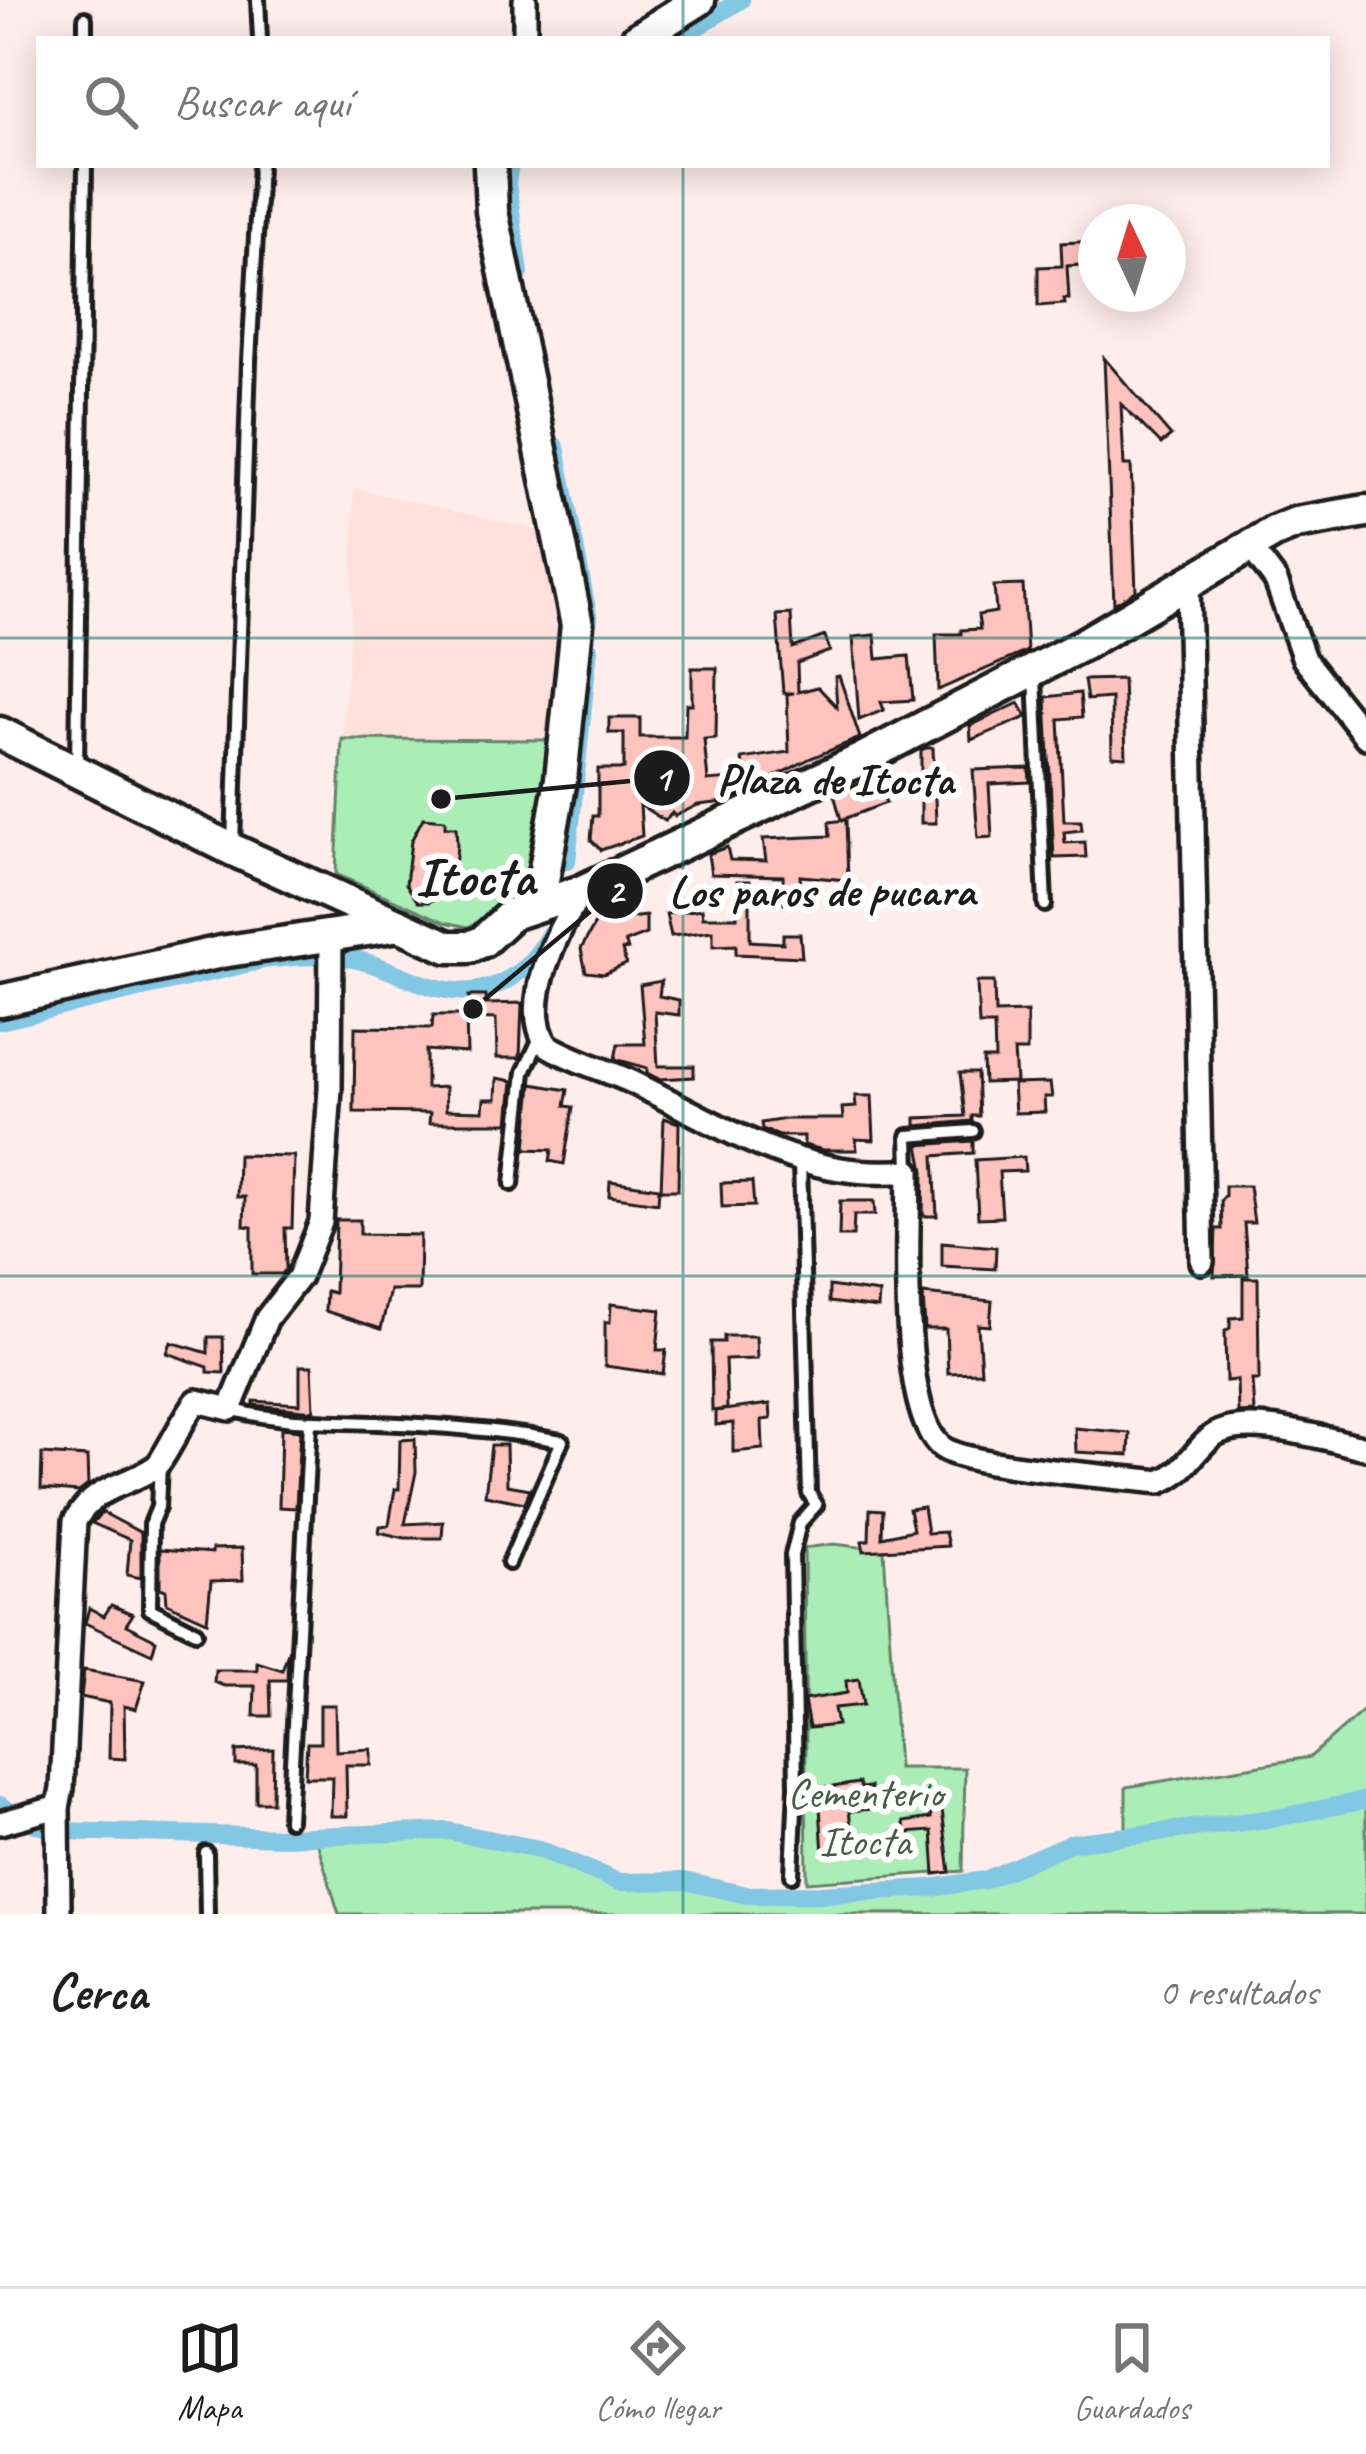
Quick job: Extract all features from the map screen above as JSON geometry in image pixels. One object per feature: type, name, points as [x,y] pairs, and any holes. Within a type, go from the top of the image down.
[{"type":"main road","points":[[642,36],[699,0]]},
{"type":"main road","points":[[490,168],[492,211],[577,625],[561,778],[539,903]]},
{"type":"main road","points":[[0,733],[233,850],[448,947],[470,947],[512,914],[582,891],[862,759],[1082,645],[1249,544],[1296,523],[1366,511]]},
{"type":"main road","points":[[0,1001],[221,952],[330,949],[400,925]]},
{"type":"street","points":[[525,36],[526,0]]},
{"type":"street","points":[[1249,544],[1276,581],[1304,658],[1366,737]]},
{"type":"street","points":[[1188,582],[1202,1262]]},
{"type":"street","points":[[582,891],[549,953],[541,992],[541,1036],[559,1052],[630,1082],[719,1130],[800,1162],[853,1173],[909,1171],[909,1350],[930,1430],[940,1447],[991,1462],[1160,1482],[1179,1474],[1211,1436],[1229,1429],[1294,1432],[1366,1448]]},
{"type":"street","points":[[59,1914],[58,1807],[75,1521],[95,1496],[160,1465],[183,1417],[197,1401],[230,1409],[267,1318],[299,1277],[320,1222],[330,1089],[330,949]]},
{"type":"street","points":[[0,1822],[58,1807]]},
{"type":"lane","points":[[258,0],[260,36]]},
{"type":"lane","points":[[85,18],[85,36]]},
{"type":"lane","points":[[77,770],[85,168]]},
{"type":"lane","points":[[233,850],[260,168]]},
{"type":"lane","points":[[1034,667],[1045,905]]},
{"type":"lane","points":[[512,1184],[524,1072],[541,1036]]},
{"type":"lane","points":[[909,1171],[908,1136],[974,1131]]},
{"type":"lane","points":[[793,1874],[792,1556],[800,1522],[816,1505],[808,1493],[800,1162]]},
{"type":"lane","points":[[230,1409],[310,1423],[494,1428],[562,1441],[509,1563]]},
{"type":"lane","points":[[289,1820],[310,1423]]},
{"type":"lane","points":[[160,1465],[158,1507],[152,1524],[150,1609],[196,1632]]},
{"type":"lane","points":[[206,1852],[207,1914]]},
{"type":"shaded area","points":[[354,488],[544,532],[562,636],[551,740],[342,739],[352,610]]},
{"type":"green space","points":[[342,739],[551,740],[526,888],[488,921],[468,927],[445,922],[336,874]]},
{"type":"green space","name":"Cementerio Itocta","points":[[834,1544],[884,1550],[898,1768],[965,1768],[963,1871],[807,1882],[804,1548]]},
{"type":"green space","points":[[1366,1708],[1366,1914],[339,1914],[315,1836],[448,1831],[539,1849],[619,1882],[684,1881],[747,1895],[930,1888],[984,1880],[1070,1843],[1126,1836],[1126,1787],[1310,1757]]},
{"type":"building","points":[[1078,242],[1078,265],[1067,266],[1069,299],[1064,299],[1065,304],[1038,306],[1038,267],[1062,266],[1061,243]]},
{"type":"building","points":[[1104,358],[1171,436],[1161,444],[1121,404],[1124,465],[1131,465],[1136,591],[1114,604]]},
{"type":"building","points":[[1023,585],[1027,651],[938,690],[936,634],[980,629],[978,615],[996,612],[994,586]]},
{"type":"building","points":[[791,614],[793,648],[825,636],[830,651],[797,663],[798,692],[818,687],[837,707],[835,677],[839,676],[860,738],[725,802],[672,813],[665,821],[640,805],[642,836],[601,850],[591,840],[593,816],[598,816],[598,769],[624,769],[624,733],[609,733],[609,718],[640,718],[640,737],[685,737],[686,704],[692,704],[692,668],[717,668],[716,738],[704,739],[708,781],[745,778],[742,759],[789,752],[787,694],[794,693],[783,693],[777,615]]},
{"type":"building","points":[[875,635],[877,659],[909,656],[913,700],[881,702],[884,710],[859,720],[853,637]]},
{"type":"building","points":[[1123,679],[1126,757],[1112,756],[1111,698],[1087,700],[1084,680]]},
{"type":"building","points":[[1080,693],[1082,717],[1059,719],[1064,821],[1081,821],[1082,830],[1064,832],[1065,843],[1085,842],[1086,857],[1054,858],[1046,697]]},
{"type":"building","points":[[1019,703],[1027,717],[971,740],[970,726]]},
{"type":"building","points":[[933,748],[936,823],[921,823],[921,750]]},
{"type":"building","points":[[1029,768],[1030,782],[989,784],[992,837],[978,838],[973,770]]},
{"type":"building","points":[[876,777],[886,803],[841,820],[834,794]]},
{"type":"building","points":[[423,818],[445,820],[445,827],[456,827],[453,888],[429,902],[418,902],[406,884],[411,841]]},
{"type":"building","points":[[846,820],[848,880],[800,876],[802,902],[784,903],[783,876],[711,874],[708,854],[727,847],[730,860],[766,861],[763,839],[830,836],[829,822]]},
{"type":"building","points":[[737,881],[750,881],[750,941],[783,943],[783,934],[800,934],[802,957],[736,954],[736,945],[713,946],[713,931],[671,936],[666,914],[702,909],[703,917],[737,917]]},
{"type":"building","points":[[646,916],[646,934],[625,942],[626,964],[604,974],[586,972],[581,949],[596,922]]},
{"type":"building","points":[[661,981],[659,996],[679,1000],[679,1015],[655,1012],[658,1066],[694,1066],[694,1077],[659,1079],[647,1073],[647,1068],[615,1059],[618,1044],[645,1044],[640,985]]},
{"type":"building","points":[[977,982],[994,982],[995,1013],[1027,1012],[1027,1051],[1014,1051],[1016,1082],[984,1083],[983,1059],[995,1059],[994,1025],[979,1025]]},
{"type":"building","points":[[469,996],[486,996],[487,1004],[522,1003],[520,1058],[497,1058],[496,1019],[469,1018]]},
{"type":"building","points":[[433,1015],[466,1015],[467,1053],[426,1050],[426,1088],[445,1087],[446,1110],[483,1111],[484,1099],[496,1099],[497,1078],[513,1081],[509,1123],[429,1123],[430,1113],[354,1112],[355,1027],[432,1028]]},
{"type":"building","points":[[960,1073],[977,1073],[979,1116],[972,1116],[972,1121],[916,1126],[916,1118],[965,1116]]},
{"type":"building","points":[[1050,1083],[1052,1097],[1044,1097],[1045,1112],[1015,1113],[1013,1084]]},
{"type":"building","points":[[532,1084],[568,1090],[565,1106],[573,1107],[564,1164],[550,1161],[552,1150],[526,1149]]},
{"type":"building","points":[[855,1096],[872,1096],[874,1140],[856,1139],[857,1150],[823,1150],[804,1145],[804,1136],[779,1136],[762,1129],[761,1123],[786,1119],[843,1119],[842,1108],[856,1107]]},
{"type":"building","points":[[664,1118],[679,1123],[678,1190],[661,1190]]},
{"type":"building","points":[[973,1141],[973,1153],[934,1156],[937,1216],[923,1216],[919,1145]]},
{"type":"building","points":[[238,1155],[294,1156],[292,1228],[285,1228],[286,1269],[282,1274],[252,1274],[252,1227],[244,1226],[245,1197],[237,1197]]},
{"type":"building","points":[[1024,1157],[1025,1171],[999,1172],[1002,1217],[978,1218],[975,1160]]},
{"type":"building","points":[[610,1181],[659,1188],[658,1203],[609,1196]]},
{"type":"building","points":[[752,1182],[754,1206],[722,1207],[721,1183]]},
{"type":"building","points":[[1225,1186],[1249,1186],[1254,1223],[1244,1223],[1248,1275],[1214,1276],[1216,1229],[1222,1229]]},
{"type":"building","points":[[840,1201],[874,1201],[875,1215],[854,1215],[853,1236],[839,1236]]},
{"type":"building","points":[[336,1220],[360,1220],[360,1234],[420,1235],[419,1290],[390,1290],[381,1329],[325,1311],[326,1291],[334,1293]]},
{"type":"building","points":[[942,1242],[996,1247],[995,1269],[942,1266]]},
{"type":"building","points":[[1243,1278],[1258,1278],[1259,1380],[1252,1380],[1254,1412],[1238,1413],[1237,1380],[1226,1381],[1225,1331],[1230,1318],[1243,1317]]},
{"type":"building","points":[[829,1286],[879,1293],[878,1308],[829,1302]]},
{"type":"building","points":[[923,1294],[992,1301],[990,1326],[978,1325],[981,1372],[948,1373],[946,1329],[925,1329]]},
{"type":"building","points":[[611,1304],[661,1310],[657,1350],[666,1350],[663,1374],[605,1366],[605,1322],[610,1322]]},
{"type":"building","points":[[724,1336],[756,1336],[757,1359],[725,1360],[727,1409],[712,1411],[711,1342],[724,1342]]},
{"type":"building","points":[[208,1337],[223,1337],[224,1373],[208,1372],[208,1367],[167,1353],[171,1342],[208,1353]]},
{"type":"building","points":[[300,1366],[312,1366],[314,1411],[254,1405],[254,1401],[300,1404]]},
{"type":"building","points":[[770,1404],[771,1419],[762,1420],[763,1449],[733,1452],[733,1423],[716,1425],[716,1411]]},
{"type":"building","points":[[281,1428],[300,1430],[296,1508],[279,1507]]},
{"type":"building","points":[[1075,1428],[1130,1433],[1129,1455],[1076,1452]]},
{"type":"building","points":[[415,1439],[416,1472],[405,1524],[443,1522],[442,1538],[379,1532],[380,1526],[389,1525],[395,1489],[399,1489],[400,1440]]},
{"type":"building","points":[[491,1445],[506,1445],[507,1485],[530,1489],[525,1503],[485,1495]]},
{"type":"building","points":[[42,1454],[87,1457],[88,1485],[79,1492],[41,1489]]},
{"type":"building","points":[[923,1507],[927,1533],[945,1532],[948,1546],[864,1551],[870,1509],[883,1510],[882,1537],[913,1530],[909,1509]]},
{"type":"building","points":[[102,1512],[141,1533],[141,1578],[127,1575],[130,1540],[92,1523]]},
{"type":"building","points":[[242,1548],[243,1580],[211,1581],[207,1621],[167,1603],[166,1590],[160,1588],[160,1549],[212,1553],[212,1549]]},
{"type":"building","points":[[111,1605],[133,1614],[126,1625],[156,1640],[152,1654],[85,1623],[89,1608],[104,1616]]},
{"type":"building","points":[[288,1653],[287,1680],[270,1680],[271,1716],[254,1716],[255,1686],[214,1682],[215,1670],[257,1670],[257,1662],[282,1670]]},
{"type":"building","points":[[84,1670],[145,1681],[136,1709],[124,1706],[125,1759],[109,1758],[110,1703],[81,1697]]},
{"type":"building","points":[[859,1679],[863,1705],[834,1708],[837,1725],[809,1728],[804,1700],[847,1693],[846,1681]]},
{"type":"building","points":[[320,1705],[335,1705],[336,1751],[371,1749],[371,1765],[346,1765],[347,1816],[331,1816],[332,1777],[305,1777],[307,1743],[320,1743]]},
{"type":"building","points":[[273,1749],[272,1802],[256,1802],[256,1765],[236,1765],[236,1751]]},
{"type":"building","points":[[859,1783],[861,1788],[870,1787],[874,1809],[849,1811],[851,1826],[842,1827],[844,1853],[823,1855],[819,1789]]},
{"type":"building","points":[[941,1802],[950,1872],[935,1874],[932,1831],[905,1833],[904,1822],[931,1818],[930,1803]]},
{"type":"waterway","points":[[682,36],[741,0]]},
{"type":"waterway","points":[[510,168],[507,183],[520,273]]},
{"type":"waterway","points":[[556,447],[589,620]]},
{"type":"waterway","points":[[567,861],[589,648]]},
{"type":"waterway","points":[[0,1021],[264,960],[295,957],[347,958],[440,989],[485,989],[523,969],[550,933]]},
{"type":"waterway","points":[[0,1805],[23,1820],[57,1831],[284,1837],[448,1831],[539,1849],[619,1882],[684,1881],[747,1895],[930,1888],[985,1880],[1070,1843],[1276,1818],[1366,1800]]},
{"type":"place","name":"Plaza de Itocta","points":[[441,799]]},
{"type":"place","name":"Los paros de pucara","points":[[473,1009]]},
{"type":"district","name":"Itocta","points":[[475,877]]}]
